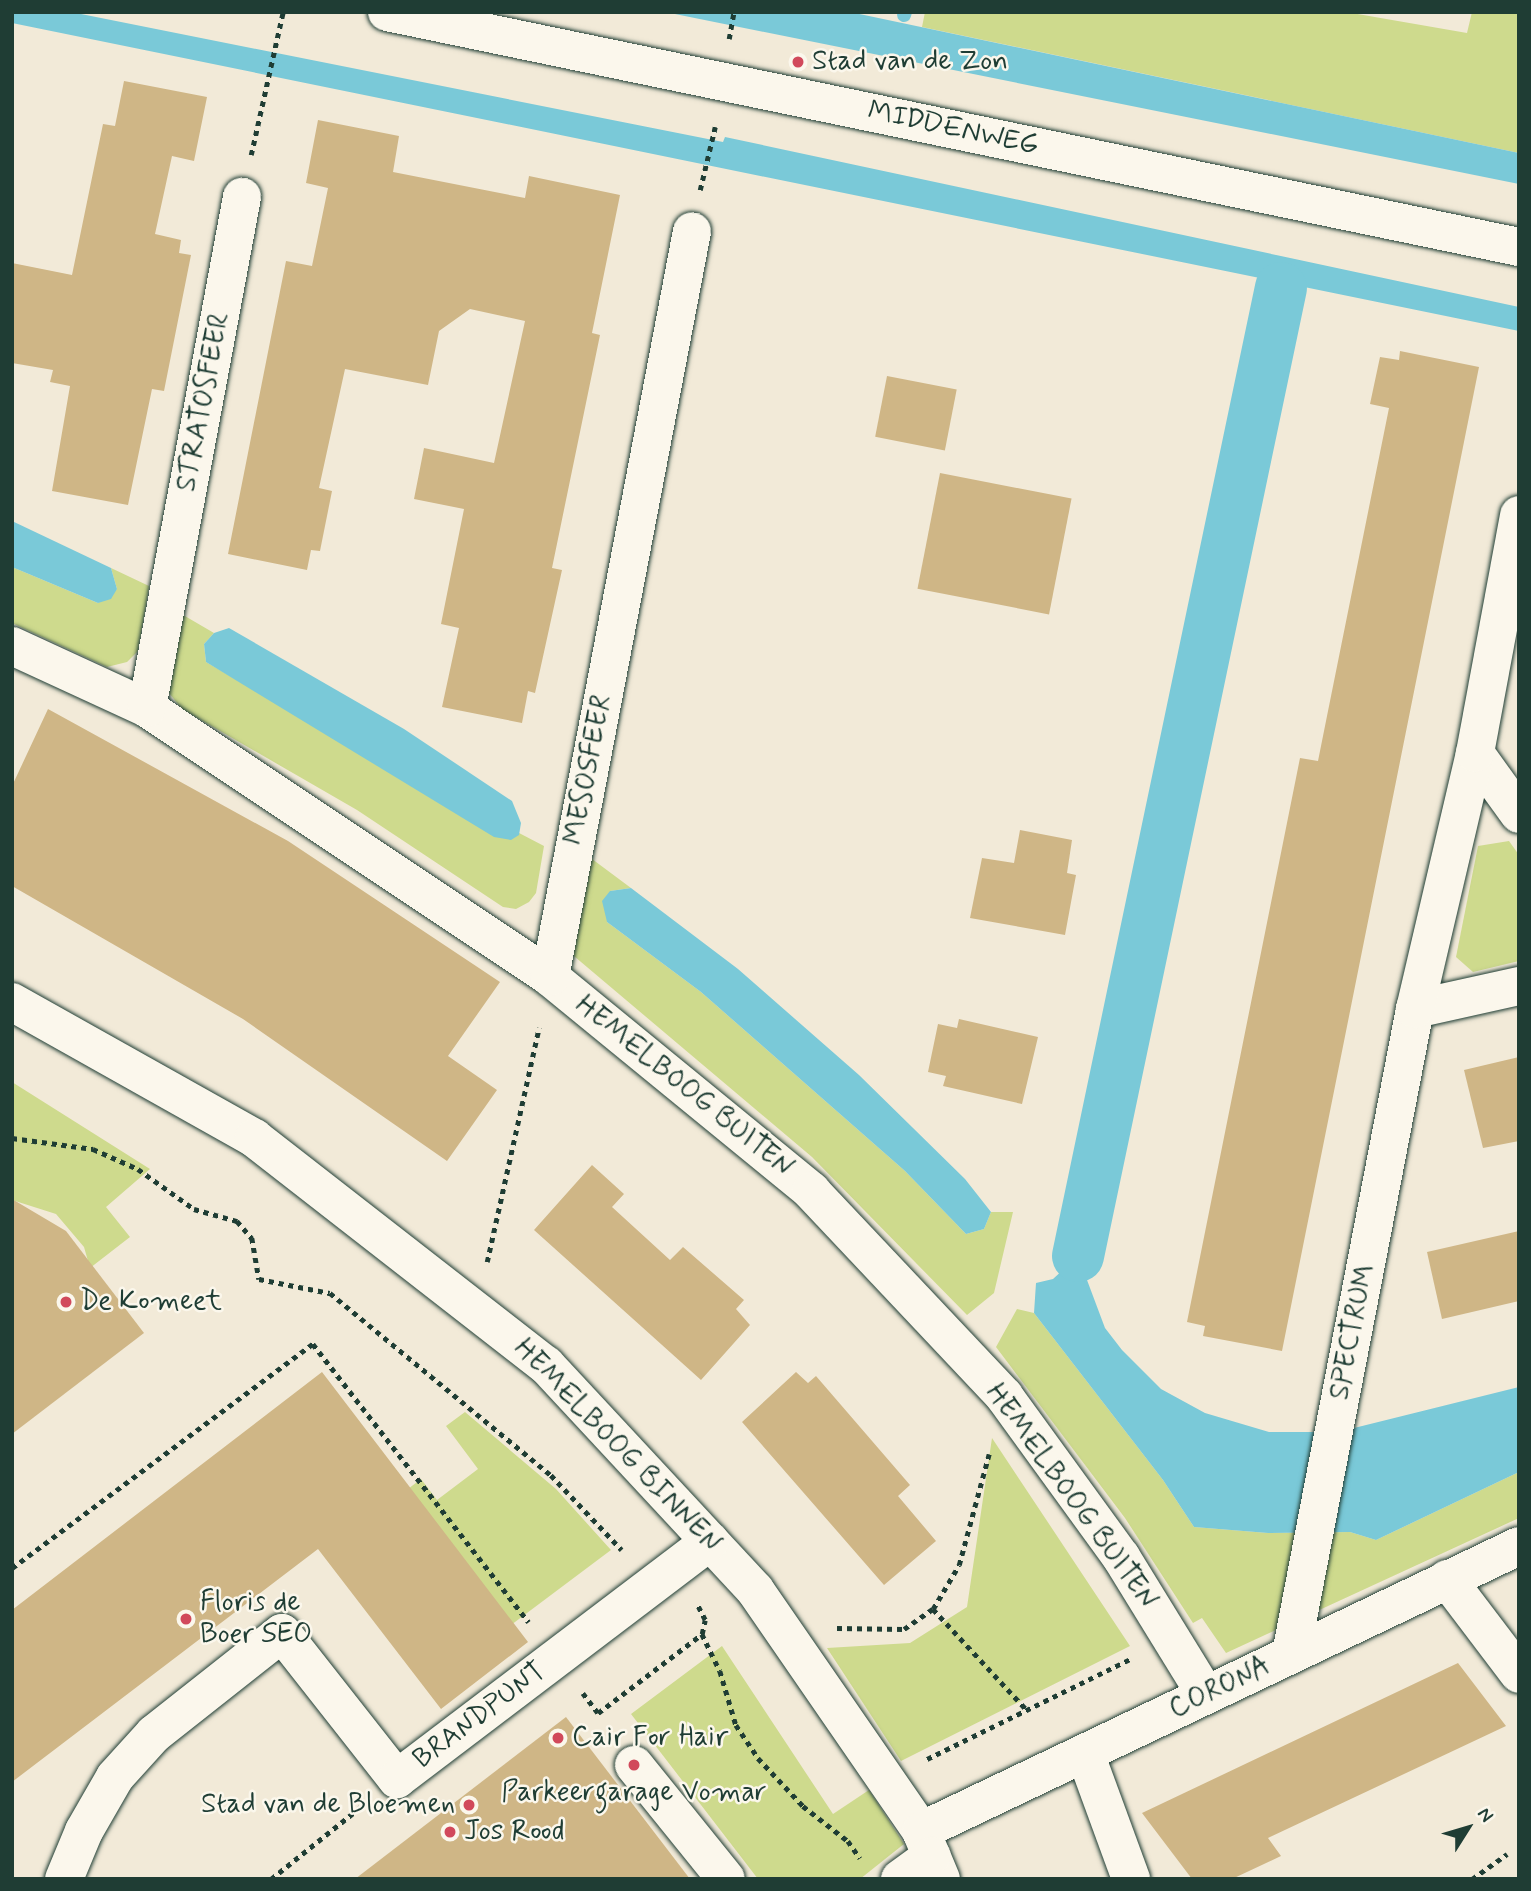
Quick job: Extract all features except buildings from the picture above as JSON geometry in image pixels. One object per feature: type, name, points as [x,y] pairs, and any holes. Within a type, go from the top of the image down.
[{"type":"street","name":"MIDDENWEG","points":[[387,12],[1519,247]]},
{"type":"street","name":"STRATOSFEER","points":[[147,708],[242,197]]},
{"type":"street","name":"MESOSFEER","points":[[551,977],[695,216]]},
{"type":"street","name":"SPECTRUM","points":[[1291,1654],[1415,1009],[1475,753],[1519,515]]},
{"type":"street","name":"HEMELBOOG BUITEN","points":[[12,646],[147,708],[551,977],[811,1191],[1004,1396],[1121,1557],[1206,1695]]},
{"type":"street","points":[[1475,753],[1519,814]]},
{"type":"street","points":[[1415,1009],[1519,986]]},
{"type":"street","name":"HEMELBOOG BINNEN","points":[[12,1002],[254,1138],[477,1307],[546,1365],[755,1590],[887,1780],[932,1856]]},
{"type":"street","name":"BRANDPUNT","points":[[64,1879],[83,1831],[115,1777],[146,1742],[282,1633],[397,1779],[710,1541]]},
{"type":"street","name":"CORONA","points":[[900,1879],[1085,1753],[1519,1546]]},
{"type":"street","points":[[1447,1579],[1519,1674]]},
{"type":"street","points":[[1085,1753],[1131,1879]]},
{"type":"street","points":[[634,1765],[726,1879]]},
{"type":"path","points":[[242,197],[283,12]]},
{"type":"path","points":[[729,41],[734,12]]},
{"type":"path","points":[[695,216],[715,123]]},
{"type":"path","points":[[477,1307],[551,977]]},
{"type":"path","points":[[12,1138],[93,1149],[138,1169],[194,1209],[237,1221],[252,1238],[259,1279],[330,1293],[551,1475],[652,1585]]},
{"type":"path","points":[[12,1568],[313,1344],[598,1713],[702,1634],[720,1671],[736,1725],[758,1758],[803,1806],[848,1841],[864,1863]]},
{"type":"path","points":[[781,1627],[904,1629],[933,1609],[959,1565],[1004,1396]]},
{"type":"path","points":[[933,1609],[1026,1709]]},
{"type":"path","points":[[887,1780],[1171,1639]]},
{"type":"path","points":[[271,1879],[397,1779]]},
{"type":"path","points":[[1472,1879],[1507,1854]]},
{"type":"green space","points":[[925,12],[1346,12],[1467,33],[1472,12],[1519,12],[1519,153],[922,27]]},
{"type":"green space","points":[[12,567],[98,603],[117,589],[111,568],[149,586],[138,651],[127,662],[107,667],[12,623]]},
{"type":"green space","points":[[178,612],[214,633],[204,644],[206,662],[339,739],[544,846],[536,893],[529,902],[516,909],[503,907],[357,810],[182,709],[169,693]]},
{"type":"green space","points":[[1509,841],[1519,855],[1519,961],[1473,972],[1456,957],[1478,846]]},
{"type":"green space","points":[[588,856],[631,888],[610,891],[607,922],[701,992],[905,1171],[966,1234],[984,1229],[991,1212],[1013,1212],[994,1293],[967,1315],[812,1157],[568,951]]},
{"type":"green space","points":[[12,1082],[150,1169],[106,1207],[130,1237],[90,1268],[84,1247],[56,1214],[12,1200]]},
{"type":"green space","points":[[1017,1309],[1034,1313],[1163,1480],[1194,1527],[1268,1533],[1350,1532],[1376,1540],[1519,1472],[1519,1518],[1226,1653],[1202,1618],[1193,1623],[1125,1518],[996,1347]]},
{"type":"green space","points":[[465,1412],[556,1489],[611,1550],[507,1628],[404,1492],[421,1479],[437,1500],[478,1469],[446,1426]]},
{"type":"green space","points":[[992,1438],[1130,1646],[901,1761],[827,1648],[910,1643],[967,1607]]},
{"type":"green space","points":[[722,1646],[833,1814],[869,1790],[904,1844],[860,1879],[758,1879],[631,1714]]},
{"type":"water","points":[[12,12],[71,12],[723,142],[725,137],[1519,307],[1519,331],[12,23]]},
{"type":"water","points":[[665,12],[850,12],[1519,153],[1519,184]]},
{"type":"water","points":[[12,521],[111,568],[117,589],[111,599],[98,603],[12,567]]},
{"type":"water","points":[[229,628],[404,729],[512,801],[521,823],[519,835],[511,840],[494,837],[206,662],[204,644],[214,633]]},
{"type":"water","points":[[631,888],[738,969],[859,1075],[965,1179],[991,1212],[984,1229],[966,1234],[905,1171],[701,992],[607,922],[602,901],[610,891]]},
{"type":"water","points":[[1078,1256],[1105,1328],[1122,1350],[1161,1389],[1205,1413],[1269,1432],[1338,1432],[1519,1387],[1519,1472],[1376,1540],[1350,1532],[1268,1533],[1194,1527],[1163,1480],[1034,1313],[1036,1283],[1053,1279]]},
{"type":"waterway","points":[[1078,1256],[1281,288]]},
{"type":"place","name":"Stad van de Zon","points":[[798,62]]},
{"type":"place","name":"De Komeet","points":[[66,1302]]},
{"type":"place","name":"Floris de Boer SEO","points":[[186,1619]]},
{"type":"place","name":"Cair For Hair","points":[[558,1738]]},
{"type":"place","name":"Parkeergarage Vomar","points":[[634,1765]]},
{"type":"place","name":"Stad van de Bloemen","points":[[469,1805]]},
{"type":"place","name":"Jos Rood","points":[[450,1832]]}]
